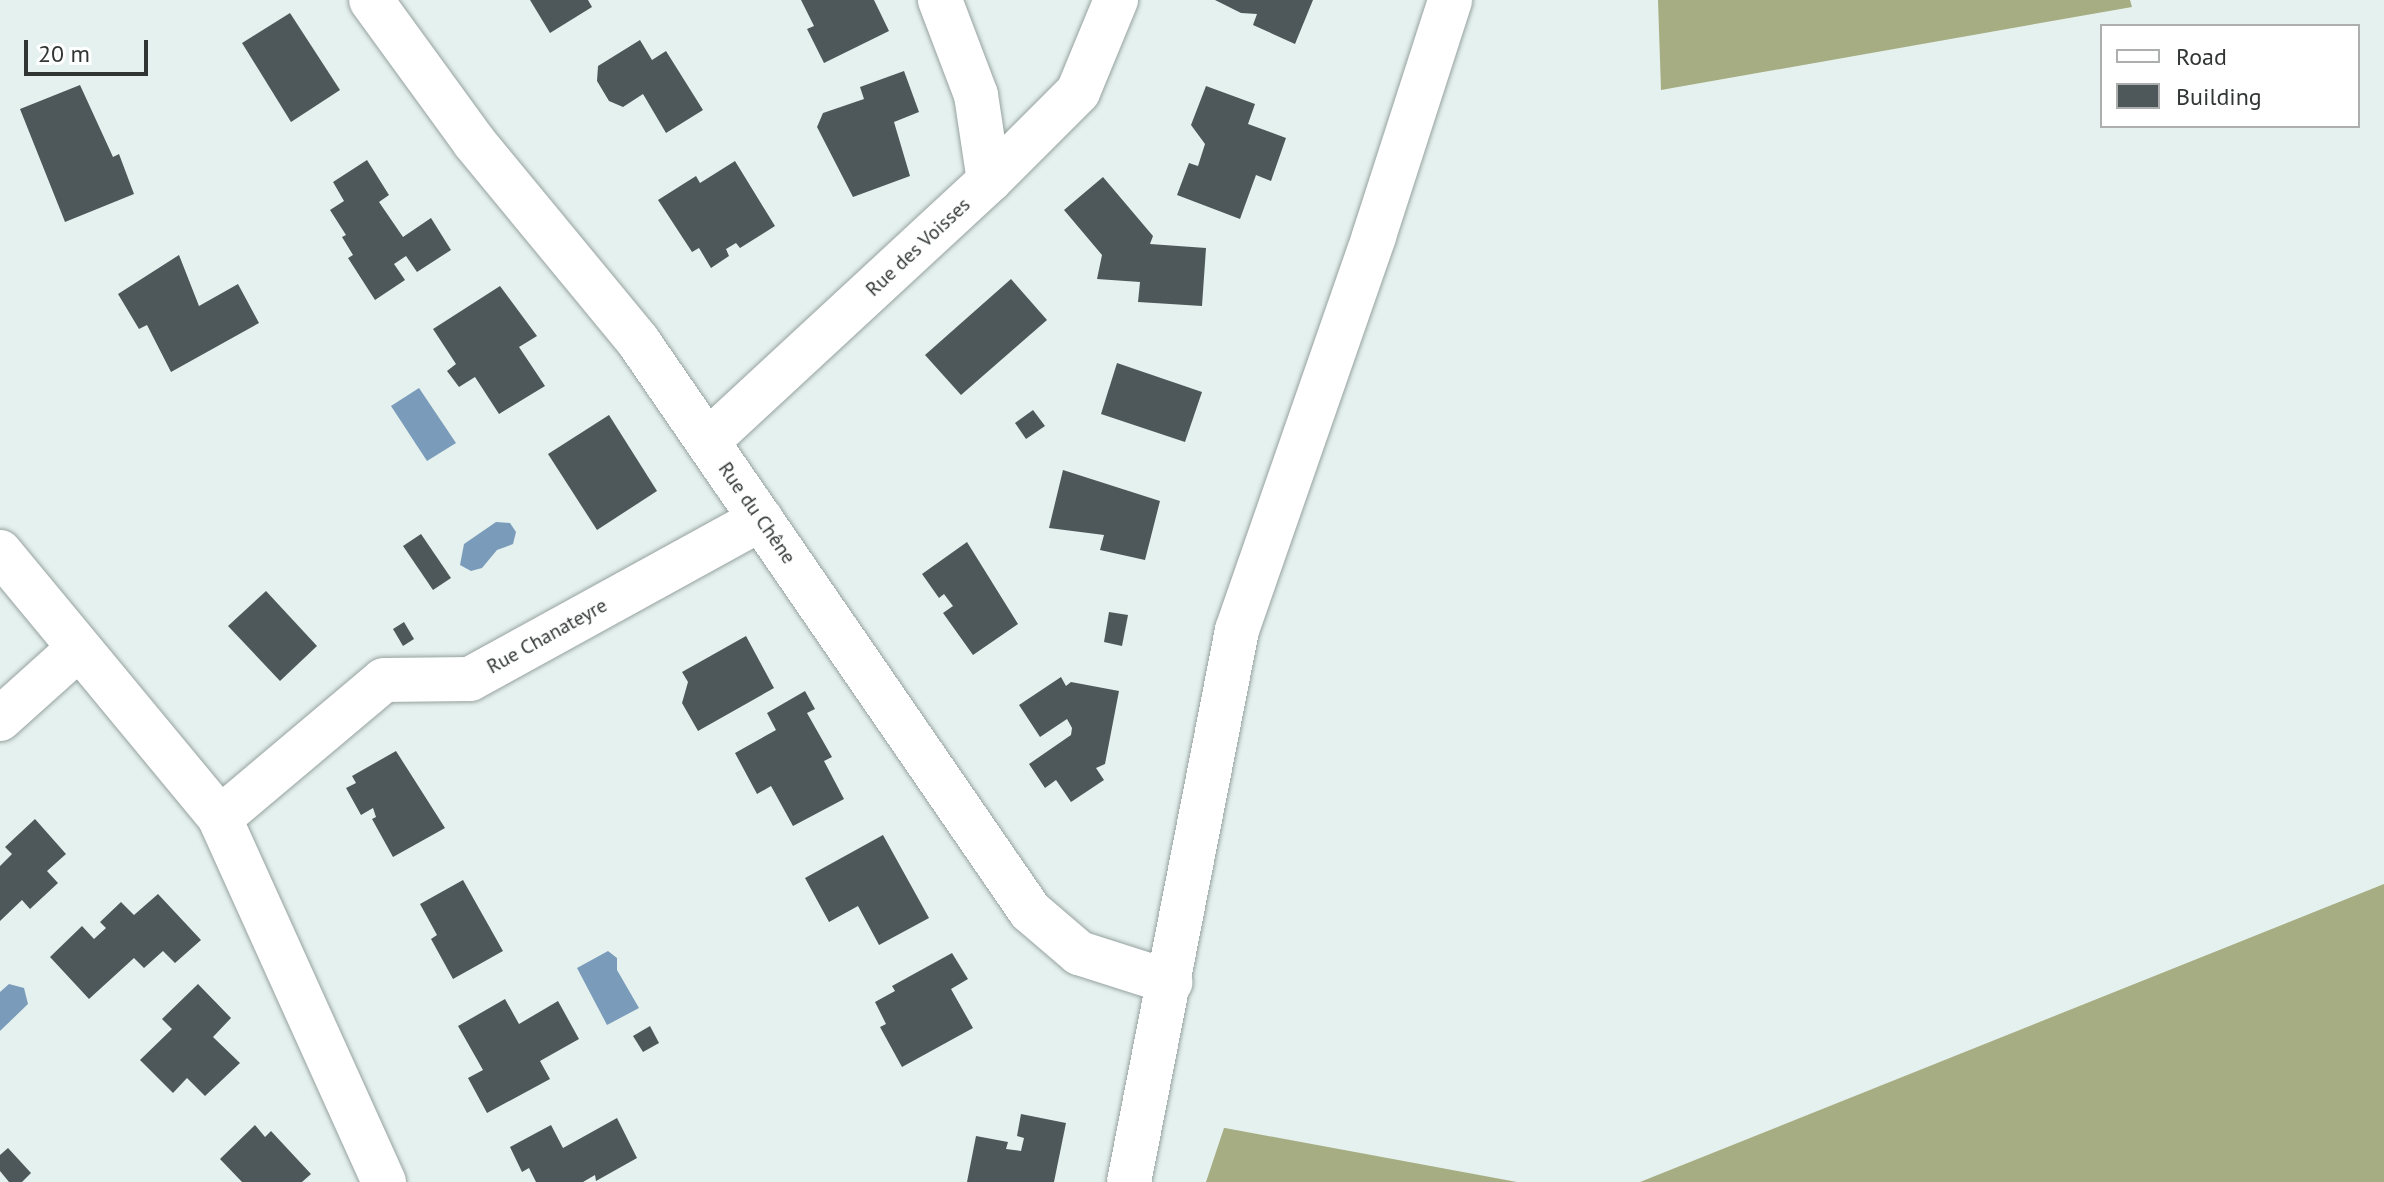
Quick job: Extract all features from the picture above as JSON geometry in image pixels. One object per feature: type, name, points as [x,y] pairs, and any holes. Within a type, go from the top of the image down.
[{"type":"street","name":"Rue du Chêne","points":[[371,0],[474,142],[638,341],[1030,911],[1079,953],[1170,982]]},
{"type":"street","points":[[940,0],[976,95],[989,181]]},
{"type":"street","name":"Rue des Voisses","points":[[708,441],[989,181],[1078,92],[1116,0]]},
{"type":"street","points":[[1129,1182],[1237,630],[1374,236],[1450,0]]},
{"type":"street","name":"Rue Chanateyre","points":[[220,818],[384,680],[470,679],[761,519]]},
{"type":"street","points":[[0,552],[77,650],[220,818],[384,1182]]},
{"type":"street","points":[[0,719],[77,650]]},
{"type":"green space","points":[[1658,0],[2130,0],[2132,7],[1661,90]]},
{"type":"green space","points":[[2384,884],[2384,1182],[1640,1182]]},
{"type":"green space","points":[[1225,1128],[1517,1182],[1206,1182]]},
{"type":"water","points":[[419,388],[456,443],[427,461],[391,406]]},
{"type":"water","points":[[496,522],[510,523],[516,532],[513,544],[497,550],[482,568],[471,571],[460,565],[464,544]]},
{"type":"water","points":[[608,951],[617,958],[617,970],[639,1008],[607,1025],[577,968]]},
{"type":"water","points":[[9,984],[24,988],[28,1004],[0,1031],[0,992]]},
{"type":"building","points":[[530,0],[588,0],[592,7],[550,33]]},
{"type":"building","points":[[801,0],[874,0],[889,31],[824,63],[807,29],[814,26]]},
{"type":"building","points":[[1215,0],[1313,0],[1295,44],[1253,25],[1257,14],[1241,13]]},
{"type":"building","points":[[290,13],[340,90],[291,122],[242,43]]},
{"type":"building","points":[[640,40],[652,60],[666,51],[703,110],[666,133],[643,94],[623,107],[609,101],[597,81],[598,66]]},
{"type":"building","points":[[904,71],[919,112],[894,122],[910,176],[853,197],[817,127],[823,113],[864,99],[860,87]]},
{"type":"building","points":[[80,85],[113,157],[119,154],[134,194],[65,222],[20,109]]},
{"type":"building","points":[[1206,86],[1255,104],[1248,124],[1286,138],[1271,181],[1256,175],[1240,219],[1177,195],[1189,163],[1198,166],[1205,144],[1191,125]]},
{"type":"building","points":[[367,160],[389,195],[379,202],[403,237],[431,218],[451,250],[417,272],[406,256],[394,264],[405,280],[375,300],[348,258],[353,255],[342,237],[346,235],[330,210],[344,201],[333,182]]},
{"type":"building","points":[[735,161],[775,226],[740,248],[736,243],[726,249],[729,256],[711,268],[699,248],[692,252],[658,200],[696,176],[700,183]]},
{"type":"building","points":[[1103,177],[1153,236],[1150,244],[1206,248],[1202,306],[1138,302],[1140,282],[1097,279],[1102,255],[1064,210]]},
{"type":"building","points":[[179,255],[199,306],[238,284],[259,323],[171,372],[147,325],[139,329],[118,294]]},
{"type":"building","points":[[1011,279],[1047,320],[961,395],[925,355]]},
{"type":"building","points":[[500,286],[537,336],[519,347],[545,386],[499,414],[475,377],[459,387],[447,371],[456,364],[433,329]]},
{"type":"building","points":[[1117,363],[1202,392],[1185,442],[1101,414]]},
{"type":"building","points":[[1033,410],[1045,426],[1026,439],[1015,423]]},
{"type":"building","points":[[609,415],[657,491],[597,530],[548,454]]},
{"type":"building","points":[[1063,470],[1160,501],[1145,560],[1100,550],[1104,535],[1049,528]]},
{"type":"building","points":[[421,534],[451,578],[433,590],[403,546]]},
{"type":"building","points":[[967,542],[1018,624],[973,655],[943,613],[953,606],[944,594],[939,598],[922,574]]},
{"type":"building","points":[[266,591],[317,646],[280,681],[228,626]]},
{"type":"building","points":[[1109,612],[1128,615],[1122,646],[1104,642]]},
{"type":"building","points":[[404,622],[414,639],[403,646],[393,629]]},
{"type":"building","points":[[746,636],[774,688],[698,731],[682,703],[688,682],[682,672]]},
{"type":"building","points":[[1061,677],[1066,686],[1071,682],[1119,691],[1105,764],[1096,768],[1104,780],[1071,802],[1056,780],[1045,788],[1029,764],[1071,735],[1072,728],[1067,719],[1040,737],[1019,705]]},
{"type":"building","points":[[805,691],[815,709],[807,713],[832,757],[824,761],[844,799],[793,826],[771,786],[757,794],[735,753],[776,730],[767,713]]},
{"type":"building","points":[[396,751],[445,828],[393,857],[372,819],[376,817],[373,808],[361,815],[346,788],[356,783],[352,776]]},
{"type":"building","points":[[35,819],[66,854],[47,871],[58,883],[30,909],[22,900],[0,921],[0,866],[12,854],[5,847]]},
{"type":"building","points":[[883,835],[929,918],[879,945],[858,906],[829,922],[805,878]]},
{"type":"building","points":[[463,880],[503,951],[453,979],[431,939],[437,935],[420,904]]},
{"type":"building","points":[[158,894],[201,940],[175,963],[163,951],[144,968],[134,958],[89,999],[50,957],[82,926],[94,939],[106,928],[100,922],[121,902],[134,915]]},
{"type":"building","points":[[952,953],[968,979],[951,989],[973,1028],[902,1067],[880,1027],[886,1024],[875,1002],[895,991],[892,986]]},
{"type":"building","points":[[198,984],[231,1018],[213,1037],[240,1063],[205,1096],[187,1078],[173,1093],[140,1060],[172,1029],[162,1019]]},
{"type":"building","points":[[505,999],[519,1024],[558,1001],[579,1039],[540,1061],[550,1079],[487,1113],[468,1078],[483,1070],[458,1026]]},
{"type":"building","points":[[650,1026],[659,1043],[643,1052],[633,1036]]},
{"type":"building","points":[[1021,1114],[1066,1123],[1054,1182],[967,1182],[976,1136],[1008,1142],[1006,1149],[1021,1151],[1024,1138],[1017,1136]]},
{"type":"building","points":[[617,1118],[637,1158],[596,1181],[595,1175],[583,1182],[536,1182],[529,1168],[522,1172],[510,1147],[551,1125],[563,1148]]},
{"type":"building","points":[[255,1125],[265,1137],[271,1131],[311,1174],[302,1182],[242,1182],[220,1159]]},
{"type":"building","points":[[8,1148],[31,1173],[22,1182],[9,1182],[0,1171],[0,1155]]}]
